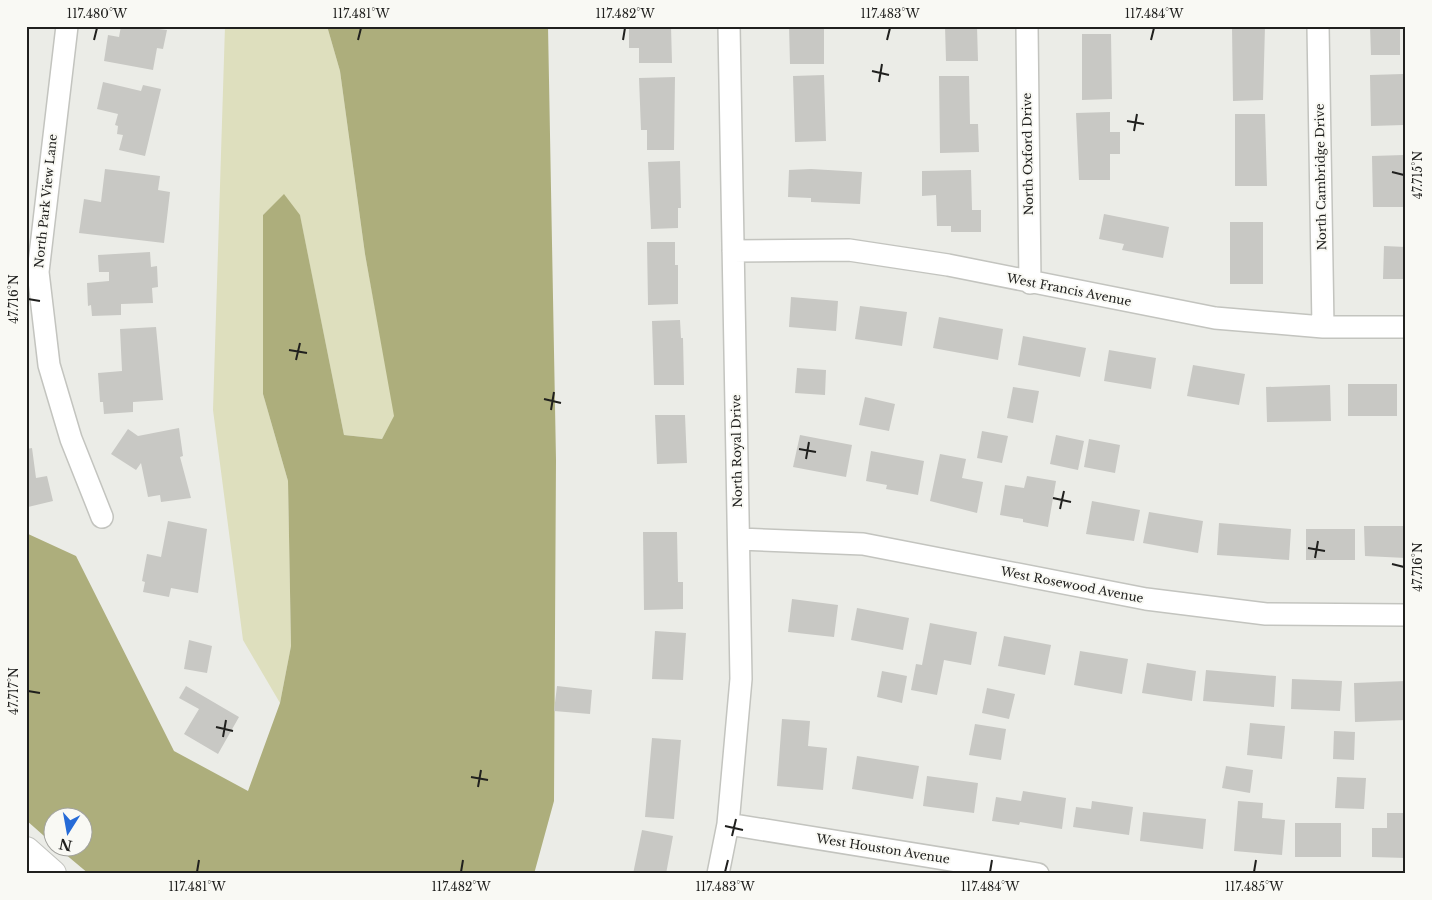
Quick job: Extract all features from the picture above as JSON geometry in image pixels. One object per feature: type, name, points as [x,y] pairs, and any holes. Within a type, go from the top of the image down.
[{"type":"main road","points":[[26,851],[52,874]]},
{"type":"street","name":"North Park View Lane","points":[[67,26],[32,271],[49,365],[72,439],[102,517]]},
{"type":"street","name":"North Royal Drive","points":[[718,874],[728,824],[741,679],[729,26]]},
{"type":"street","name":"North Oxford Drive","points":[[1027,26],[1030,283]]},
{"type":"street","name":"North Cambridge Drive","points":[[1318,26],[1324,327]]},
{"type":"street","name":"West Francis Avenue","points":[[733,251],[849,250],[948,266],[1215,318],[1324,327],[1406,327]]},
{"type":"street","name":"West Rosewood Avenue","points":[[739,540],[863,544],[1146,599],[1266,614],[1406,615]]},
{"type":"street","name":"West Houston Avenue","points":[[728,824],[1038,874]]},
{"type":"green space","points":[[225,26],[327,26],[340,71],[365,254],[395,416],[382,439],[344,435],[300,216],[284,195],[263,215],[263,394],[288,481],[291,646],[280,703],[243,640],[213,410]]},
{"type":"green space","points":[[327,26],[548,26],[556,460],[554,801],[534,874],[89,874],[70,858],[92,858],[92,808],[42,808],[42,834],[26,820],[26,533],[76,556],[174,751],[248,791],[280,703],[291,646],[288,481],[263,394],[263,215],[284,194],[300,215],[344,435],[382,439],[394,416],[365,254],[340,71]]},
{"type":"building","points":[[121,26],[160,26],[159,29],[167,30],[163,49],[157,48],[153,70],[104,61],[108,35],[119,37]]},
{"type":"building","points":[[629,26],[671,26],[672,63],[639,63],[639,48],[629,48]]},
{"type":"building","points":[[789,26],[824,26],[824,64],[790,64]]},
{"type":"building","points":[[945,26],[977,26],[978,61],[946,61]]},
{"type":"building","points":[[1265,26],[1263,100],[1233,101],[1232,27]]},
{"type":"building","points":[[1370,26],[1400,26],[1400,55],[1371,55]]},
{"type":"building","points":[[1082,34],[1111,34],[1112,99],[1082,100]]},
{"type":"building","points":[[1403,74],[1404,125],[1371,126],[1370,75]]},
{"type":"building","points":[[824,75],[826,141],[795,142],[793,76]]},
{"type":"building","points":[[939,76],[969,76],[970,124],[978,124],[979,152],[940,153]]},
{"type":"building","points":[[675,77],[674,150],[647,150],[647,130],[641,130],[639,78]]},
{"type":"building","points":[[103,82],[141,91],[143,85],[161,89],[145,156],[119,150],[123,135],[117,134],[118,126],[115,125],[118,114],[97,109]]},
{"type":"building","points":[[1110,112],[1110,132],[1120,132],[1120,154],[1110,154],[1110,180],[1079,180],[1076,113]]},
{"type":"building","points":[[1235,114],[1265,114],[1267,186],[1235,186]]},
{"type":"building","points":[[1404,155],[1406,207],[1373,207],[1372,156]]},
{"type":"building","points":[[680,161],[681,208],[678,208],[678,228],[651,229],[648,162]]},
{"type":"building","points":[[105,169],[160,176],[158,190],[170,192],[164,243],[79,233],[84,199],[101,202]]},
{"type":"building","points":[[811,169],[862,172],[860,204],[811,202],[811,198],[788,197],[789,170]]},
{"type":"building","points":[[971,170],[972,210],[981,210],[981,232],[951,232],[951,226],[937,226],[936,195],[922,196],[922,171]]},
{"type":"building","points":[[1104,214],[1169,227],[1163,258],[1122,250],[1124,244],[1099,239]]},
{"type":"building","points":[[1230,222],[1263,222],[1263,284],[1230,284]]},
{"type":"building","points":[[647,242],[675,242],[675,265],[678,265],[678,304],[648,305]]},
{"type":"building","points":[[1384,246],[1406,247],[1406,279],[1383,279]]},
{"type":"building","points":[[150,252],[151,267],[157,266],[158,287],[152,288],[153,303],[121,304],[121,315],[92,316],[91,305],[88,306],[87,283],[109,281],[109,272],[99,272],[98,255]]},
{"type":"building","points":[[791,297],[838,301],[836,331],[789,327]]},
{"type":"building","points":[[860,306],[907,312],[902,346],[855,339]]},
{"type":"building","points":[[939,317],[1003,329],[998,360],[933,348]]},
{"type":"building","points":[[680,320],[681,338],[683,338],[684,385],[654,385],[652,321]]},
{"type":"building","points":[[156,327],[163,400],[133,402],[133,412],[104,414],[103,402],[100,402],[98,373],[122,371],[120,329]]},
{"type":"building","points":[[1023,336],[1086,348],[1080,377],[1018,365]]},
{"type":"building","points":[[1109,350],[1156,358],[1151,389],[1104,381]]},
{"type":"building","points":[[1193,365],[1245,374],[1239,405],[1187,396]]},
{"type":"building","points":[[797,368],[826,370],[825,395],[795,393]]},
{"type":"building","points":[[1348,384],[1397,384],[1397,416],[1348,416]]},
{"type":"building","points":[[1330,385],[1331,421],[1267,422],[1266,387]]},
{"type":"building","points":[[1013,387],[1039,391],[1033,423],[1007,418]]},
{"type":"building","points":[[865,397],[895,404],[889,431],[859,425]]},
{"type":"building","points":[[655,415],[685,415],[687,463],[657,464]]},
{"type":"building","points":[[179,428],[183,456],[180,457],[191,498],[161,502],[160,495],[148,497],[141,463],[136,470],[111,454],[128,429],[138,436]]},
{"type":"building","points":[[982,431],[1008,436],[1002,463],[977,458]]},
{"type":"building","points":[[800,435],[852,445],[846,477],[793,467]]},
{"type":"building","points":[[1056,435],[1084,441],[1078,470],[1050,464]]},
{"type":"building","points":[[1089,439],[1120,445],[1115,473],[1084,467]]},
{"type":"building","points":[[32,448],[36,478],[47,476],[53,501],[28,507],[26,449]]},
{"type":"building","points":[[871,451],[924,461],[918,495],[886,489],[887,485],[866,481]]},
{"type":"building","points":[[940,454],[966,459],[962,478],[983,482],[977,513],[930,501]]},
{"type":"building","points":[[1027,476],[1056,481],[1048,527],[1023,522],[1023,519],[1000,515],[1005,485],[1024,488]]},
{"type":"building","points":[[1092,501],[1140,510],[1134,541],[1086,534]]},
{"type":"building","points":[[1149,512],[1203,521],[1198,553],[1143,543]]},
{"type":"building","points":[[168,521],[207,529],[198,593],[171,588],[169,597],[143,592],[145,582],[142,581],[147,554],[161,557]]},
{"type":"building","points":[[1219,523],[1291,529],[1289,560],[1217,555]]},
{"type":"building","points":[[1364,526],[1406,526],[1406,558],[1365,556]]},
{"type":"building","points":[[1306,529],[1355,529],[1355,560],[1306,560]]},
{"type":"building","points":[[643,532],[677,532],[678,582],[683,582],[683,609],[644,610]]},
{"type":"building","points":[[792,599],[838,605],[834,637],[788,632]]},
{"type":"building","points":[[857,608],[909,618],[903,650],[851,640]]},
{"type":"building","points":[[930,623],[977,632],[971,665],[944,660],[937,695],[911,690],[916,664],[922,665]]},
{"type":"building","points":[[655,631],[686,633],[683,680],[652,679]]},
{"type":"building","points":[[1004,636],[1051,645],[1045,675],[998,666]]},
{"type":"building","points":[[189,640],[212,646],[207,673],[184,669]]},
{"type":"building","points":[[1080,651],[1128,659],[1122,694],[1074,685]]},
{"type":"building","points":[[1147,663],[1196,671],[1192,701],[1142,693]]},
{"type":"building","points":[[1206,670],[1276,676],[1274,707],[1203,701]]},
{"type":"building","points":[[882,671],[907,676],[902,703],[877,697]]},
{"type":"building","points":[[1292,679],[1342,681],[1340,711],[1291,709]]},
{"type":"building","points":[[1406,681],[1406,720],[1355,722],[1354,683]]},
{"type":"building","points":[[186,686],[239,717],[218,754],[184,734],[199,709],[179,698]]},
{"type":"building","points":[[557,686],[592,690],[590,714],[554,711]]},
{"type":"building","points":[[987,688],[1015,694],[1009,719],[982,713]]},
{"type":"building","points":[[782,719],[810,721],[808,746],[827,748],[823,790],[777,786]]},
{"type":"building","points":[[1250,723],[1285,726],[1282,759],[1247,755]]},
{"type":"building","points":[[975,724],[1006,729],[1001,760],[969,755]]},
{"type":"building","points":[[1334,731],[1355,732],[1354,760],[1333,759]]},
{"type":"building","points":[[652,738],[681,740],[674,819],[645,817]]},
{"type":"building","points":[[857,756],[919,766],[913,799],[852,789]]},
{"type":"building","points":[[1226,766],[1253,770],[1250,793],[1222,788]]},
{"type":"building","points":[[927,776],[978,783],[974,813],[923,806]]},
{"type":"building","points":[[1337,777],[1366,778],[1364,809],[1335,808]]},
{"type":"building","points":[[1023,791],[1066,798],[1062,829],[1020,822],[1019,825],[992,821],[996,797],[1021,801]]},
{"type":"building","points":[[1092,801],[1133,807],[1129,835],[1073,827],[1076,807],[1091,809]]},
{"type":"building","points":[[1238,801],[1263,803],[1262,818],[1285,820],[1282,855],[1234,851]]},
{"type":"building","points":[[1143,812],[1206,819],[1203,849],[1140,841]]},
{"type":"building","points":[[1387,813],[1406,813],[1406,858],[1372,857],[1372,828],[1387,828]]},
{"type":"building","points":[[1295,823],[1341,823],[1341,857],[1295,857]]},
{"type":"building","points":[[642,830],[673,836],[666,874],[633,874]]}]
